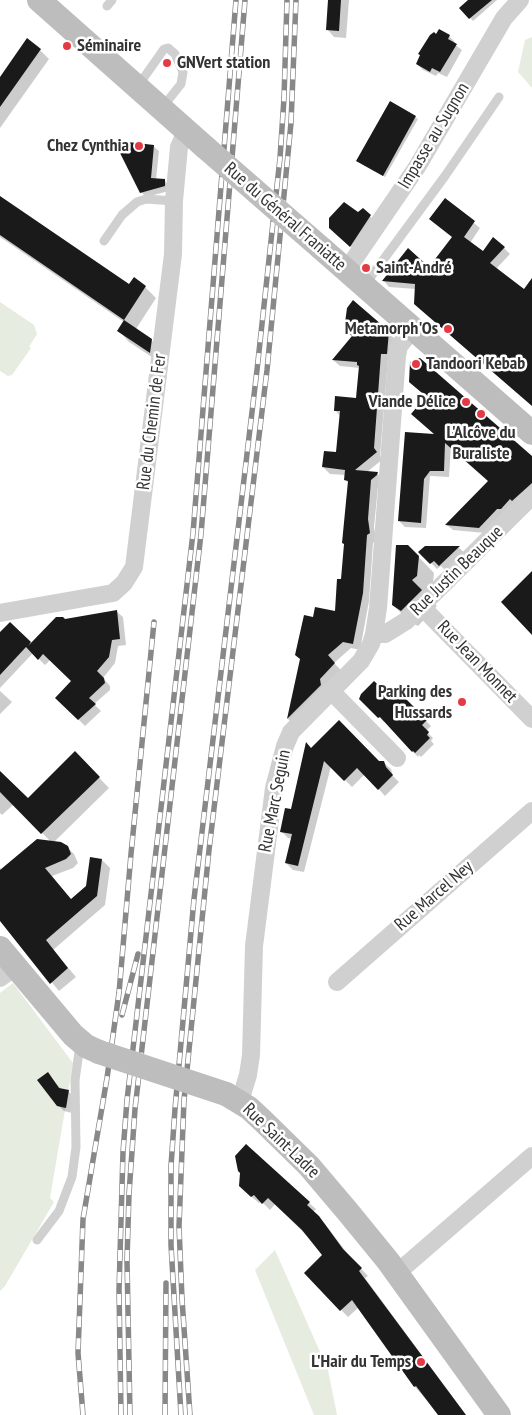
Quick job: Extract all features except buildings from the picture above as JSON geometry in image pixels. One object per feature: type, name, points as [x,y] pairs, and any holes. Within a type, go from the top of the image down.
[{"type":"street","name":"Rue du Général Franiatte","points":[[39,0],[346,271],[529,425]]},
{"type":"street","name":"Impasse au Sugnon","points":[[346,271],[417,167],[504,18],[520,0]]},
{"type":"street","name":"Rue du Chemin de Fer","points":[[0,613],[113,593],[124,583],[134,567],[173,254],[174,201],[179,147],[186,131]]},
{"type":"street","name":"Rue Marc Seguin","points":[[233,1098],[251,1056],[254,946],[274,788],[284,746],[291,732],[361,661],[371,644],[374,634],[378,608],[397,356],[399,346],[413,329]]},
{"type":"street","name":"Rue Justin Beauque","points":[[374,634],[384,634],[406,621],[532,496]]},
{"type":"street","name":"Rue Jean Monnet","points":[[421,606],[532,719]]},
{"type":"street","points":[[331,691],[397,758]]},
{"type":"street","name":"Rue Marcel Ney","points":[[337,982],[532,811]]},
{"type":"street","points":[[0,948],[7,972],[90,1047]]},
{"type":"street","name":"Rue Saint-Ladre","points":[[90,1047],[233,1098],[249,1108],[309,1166],[348,1212],[397,1273],[495,1413]]},
{"type":"street","points":[[397,1273],[532,1156]]},
{"type":"lane","points":[[137,87],[164,49],[168,48],[175,54],[183,72],[180,84],[161,109]]},
{"type":"lane","points":[[364,286],[445,176],[499,97]]},
{"type":"lane","points":[[104,241],[122,215],[138,202],[146,199],[174,201]]},
{"type":"lane","points":[[37,1240],[60,1211],[72,1177],[76,1147],[75,1080],[90,1047]]},
{"type":"shaded area","points":[[532,37],[532,88],[518,72],[525,40]]},
{"type":"shaded area","points":[[0,302],[34,325],[37,334],[29,347],[31,348],[12,375],[8,376],[0,371]]},
{"type":"shaded area","points":[[13,983],[73,1063],[50,1198],[54,1202],[5,1286],[0,1291],[0,993]]},
{"type":"shaded area","points":[[275,1250],[328,1370],[337,1415],[314,1415],[255,1270]]},
{"type":"railway","points":[[121,1415],[119,1290],[123,1152],[127,1100],[193,533],[236,0]]},
{"type":"railway","points":[[130,1415],[127,1260],[135,1109],[201,534],[245,0]]},
{"type":"railway","points":[[181,1415],[171,1245],[171,1166],[175,1109],[194,899],[257,370],[280,158],[287,0]]},
{"type":"railway","points":[[190,1415],[179,1226],[184,1100],[209,850],[267,370],[291,123],[296,0]]},
{"type":"railway","points":[[83,1415],[78,1353],[83,1219],[107,1078],[119,993],[154,622]]},
{"type":"railway","points":[[122,1015],[138,954]]},
{"type":"railway","points":[[165,1415],[166,1283]]},
{"type":"place","name":"Séminaire","points":[[67,46]]},
{"type":"place","name":"GNVert station","points":[[167,63]]},
{"type":"place","name":"Chez Cynthia","points":[[139,146]]},
{"type":"place","name":"Saint-André","points":[[366,268]]},
{"type":"place","name":"Metamorph'Os","points":[[448,329]]},
{"type":"place","name":"Tandoori Kebab","points":[[416,364]]},
{"type":"place","name":"Viande Délice","points":[[466,402]]},
{"type":"place","name":"L'Alcôve du Buraliste","points":[[481,414]]},
{"type":"place","name":"Parking des Hussards","points":[[462,702]]},
{"type":"place","name":"L'Hair du Temps","points":[[421,1362]]}]
